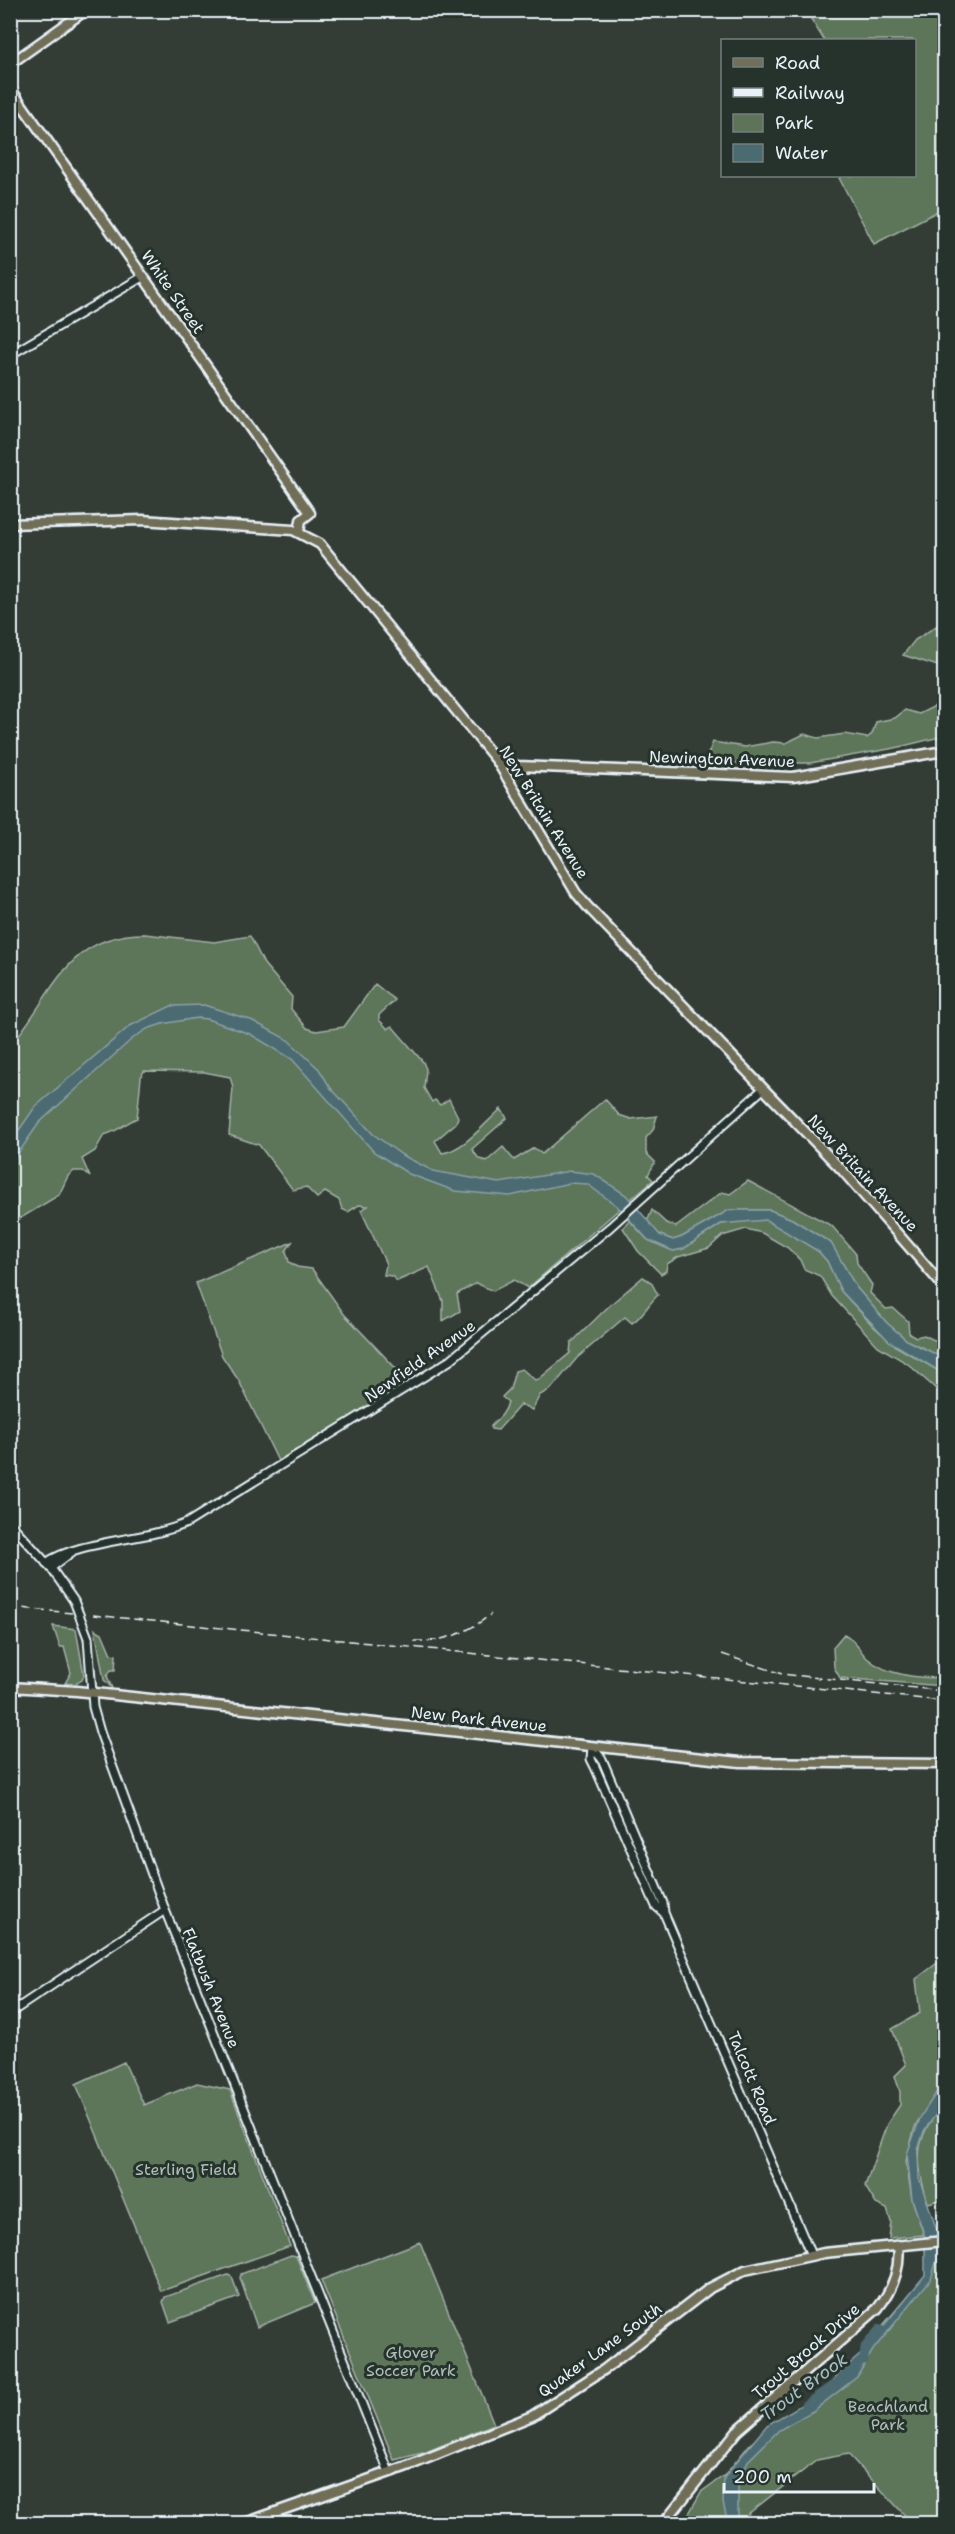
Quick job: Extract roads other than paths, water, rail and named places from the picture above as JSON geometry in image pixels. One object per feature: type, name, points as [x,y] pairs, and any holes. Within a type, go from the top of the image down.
[{"type":"main road","points":[[10,64],[86,10]]},
{"type":"main road","name":"White Street","points":[[10,88],[310,513],[301,520],[299,532]]},
{"type":"main road","name":"New Britain Avenue","points":[[10,524],[142,520],[299,532],[315,540],[333,557],[497,761],[581,899],[871,1201],[945,1287]]},
{"type":"main road","name":"Newington Avenue","points":[[497,761],[517,766],[793,777],[945,751]]},
{"type":"main road","name":"New Park Avenue","points":[[10,1687],[740,1762],[945,1764]]},
{"type":"main road","name":"Quaker Lane South","points":[[242,2523],[459,2446],[547,2408],[605,2369],[720,2282],[759,2266],[811,2255],[941,2241]]},
{"type":"main road","name":"Trout Brook Drive","points":[[663,2523],[738,2431],[878,2308],[896,2276],[898,2245]]},
{"type":"street","points":[[10,355],[144,276]]},
{"type":"street","name":"Newfield Avenue","points":[[49,1565],[72,1552],[181,1526],[276,1470],[449,1361],[619,1219],[763,1089]]},
{"type":"street","name":"Flatbush Avenue","points":[[10,1523],[49,1565],[74,1601],[88,1638],[93,1668],[92,1694],[100,1732],[165,1910],[389,2472]]},
{"type":"street","name":"Talcott Road","points":[[592,1747],[602,1759],[663,1902],[664,1913],[811,2255]]},
{"type":"street","name":"Talcott Road","points":[[592,1747],[591,1759],[644,1881],[656,1906],[664,1913]]},
{"type":"street","points":[[621,1827],[629,1824]]},
{"type":"street","points":[[644,1881],[652,1878]]},
{"type":"street","points":[[10,2013],[165,1910]]},
{"type":"water","points":[[204,1005],[251,1020],[288,1040],[319,1069],[330,1087],[373,1134],[402,1155],[433,1171],[499,1183],[570,1171],[594,1174],[626,1195],[660,1235],[673,1240],[729,1210],[770,1210],[792,1219],[831,1243],[856,1287],[887,1323],[908,1341],[944,1358],[944,1374],[889,1341],[841,1291],[827,1261],[818,1251],[766,1220],[721,1224],[683,1249],[673,1251],[648,1240],[617,1206],[587,1184],[570,1183],[510,1196],[455,1191],[409,1174],[374,1152],[292,1059],[250,1034],[207,1019],[197,1018],[162,1024],[147,1029],[132,1039],[39,1123],[11,1164],[10,1143],[35,1107],[130,1026],[171,1006]]},
{"type":"water","points":[[944,2081],[944,2103],[924,2131],[918,2150],[919,2178],[938,2233],[938,2257],[931,2279],[873,2350],[857,2377],[813,2411],[779,2430],[748,2461],[738,2482],[738,2523],[728,2523],[723,2503],[724,2478],[732,2467],[767,2425],[825,2391],[837,2375],[860,2355],[925,2275],[925,2237],[912,2199],[907,2154],[921,2116]]},
{"type":"waterway","name":"Trout Brook","points":[[864,2360],[865,2347],[880,2329]]},
{"type":"waterway","name":"Trout Brook","points":[[805,2405],[835,2384]]},
{"type":"railway","points":[[10,1607],[72,1613]]},
{"type":"railway","points":[[414,1641],[435,1640],[455,1635],[491,1614]]},
{"type":"railway","points":[[93,1615],[944,1701]]},
{"type":"railway","points":[[722,1654],[782,1674],[944,1691]]},
{"type":"park label","name":"Sterling Field","points":[[186,2169]]},
{"type":"park label","name":"Glover Soccer Park","points":[[411,2361]]},
{"type":"park label","name":"Beachland Park","points":[[888,2415]]}]
